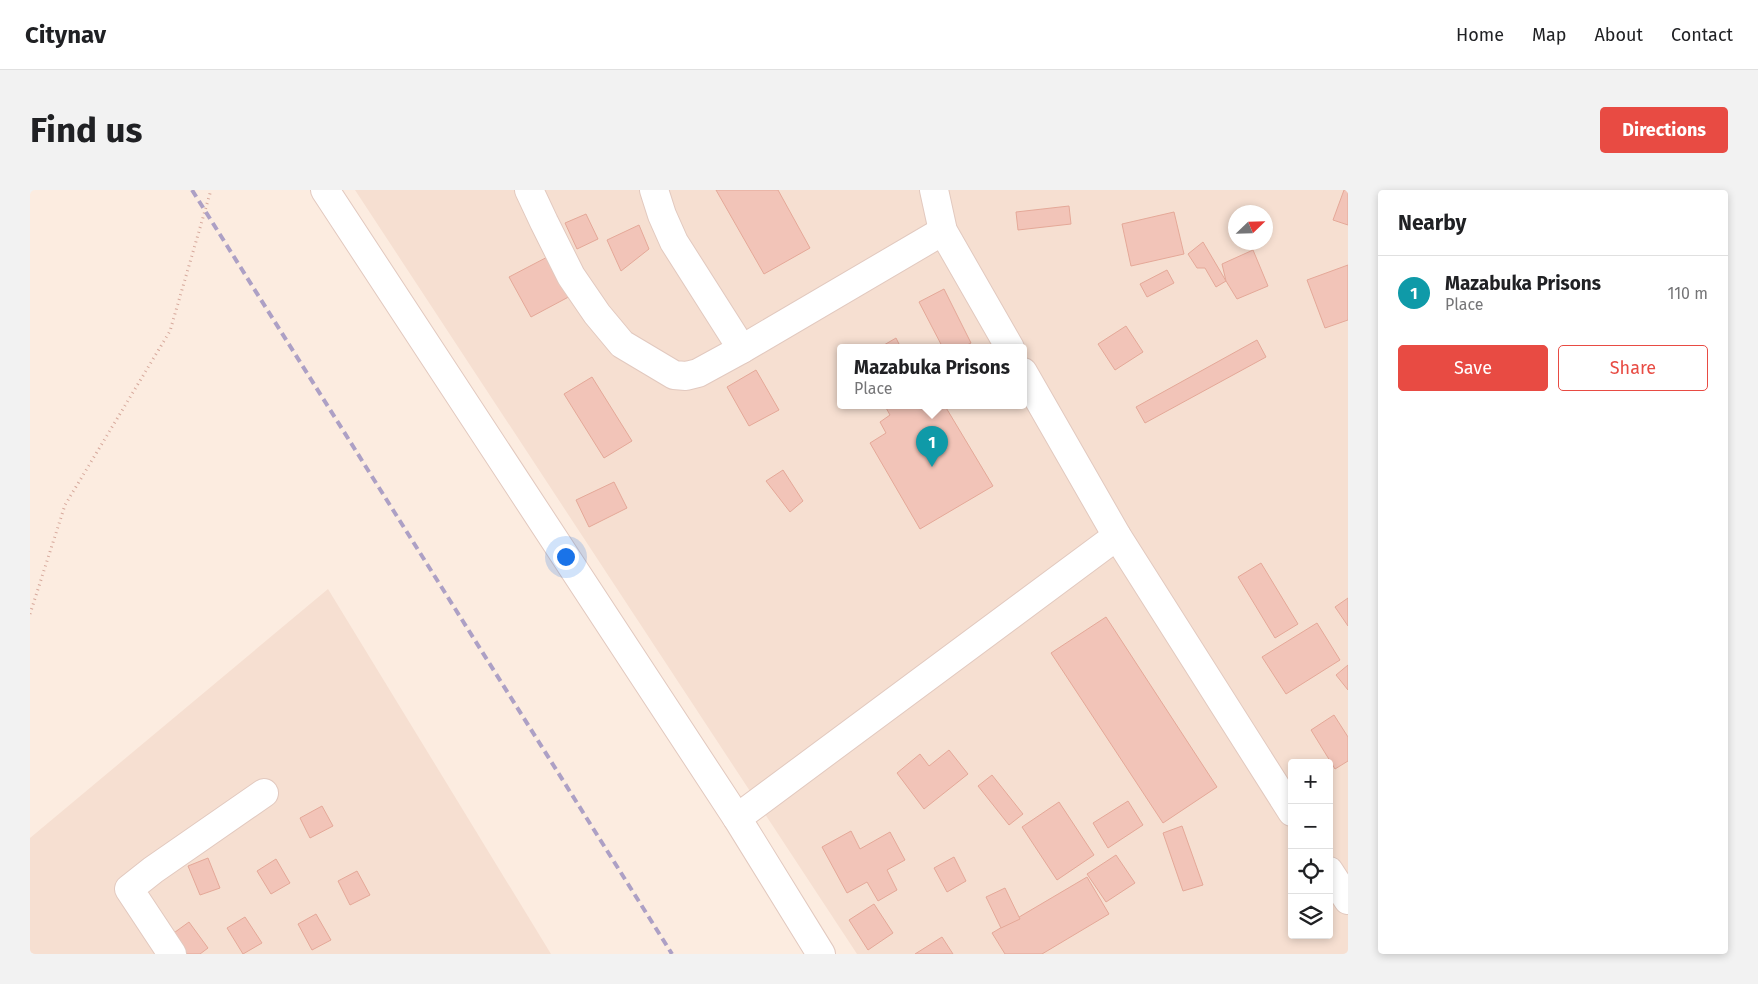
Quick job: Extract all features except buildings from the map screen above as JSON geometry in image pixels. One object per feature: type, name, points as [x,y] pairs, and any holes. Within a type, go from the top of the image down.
[{"type":"street","points":[[529,190],[571,276],[597,314],[622,344],[674,375],[686,376],[698,373],[943,231]]},
{"type":"street","points":[[654,190],[662,215],[674,242],[742,349]]},
{"type":"street","points":[[934,190],[943,231],[1008,344]]},
{"type":"street","points":[[335,194],[737,818],[821,954]]},
{"type":"street","points":[[1027,379],[1117,536],[1288,806]]},
{"type":"street","points":[[737,818],[1117,536]]},
{"type":"street","points":[[172,954],[128,889],[264,793]]},
{"type":"street","points":[[1333,877],[1348,900]]},
{"type":"path","points":[[30,614],[65,505],[170,331],[212,190]]},
{"type":"shaded area","points":[[355,190],[1348,190],[1348,954],[857,954]]},
{"type":"shaded area","points":[[328,589],[551,954],[30,954],[30,838]]},
{"type":"railway","points":[[192,190],[672,954]]},
{"type":"place","name":"Mazabuka Prisons","points":[[932,467]]}]
